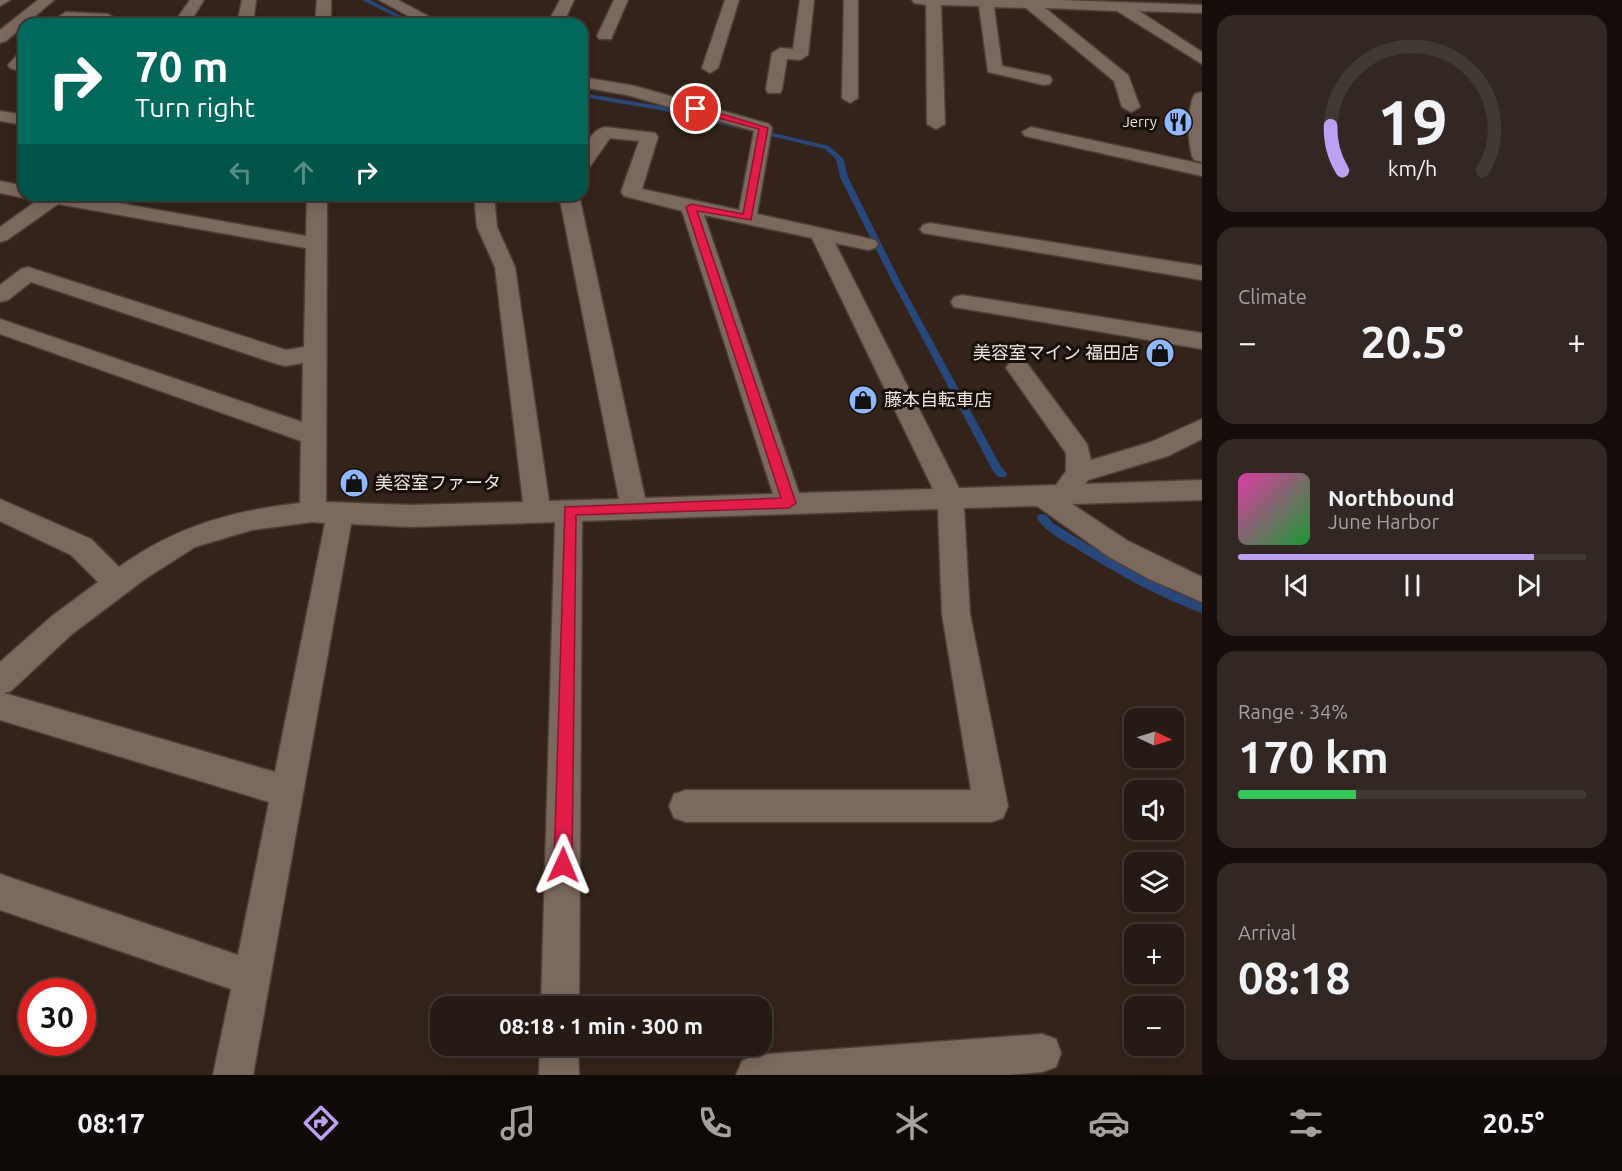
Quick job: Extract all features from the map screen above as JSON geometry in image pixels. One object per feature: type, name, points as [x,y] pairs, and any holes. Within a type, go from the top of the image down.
[{"type":"main road","points":[[1202,98],[1200,128],[1202,155]]},
{"type":"street","points":[[25,18],[47,0]]},
{"type":"street","points":[[65,18],[84,0]]},
{"type":"street","points":[[185,18],[197,0]]},
{"type":"street","points":[[246,18],[249,0]]},
{"type":"street","points":[[323,18],[324,0]]},
{"type":"street","points":[[386,0],[423,18]]},
{"type":"street","points":[[558,18],[567,0]]},
{"type":"street","points":[[604,36],[621,0]]},
{"type":"street","points":[[710,68],[732,0]]},
{"type":"street","points":[[774,90],[780,53],[800,55],[807,0]]},
{"type":"street","points":[[850,98],[851,0]]},
{"type":"street","points":[[919,0],[1030,4],[1116,3],[1202,9]]},
{"type":"street","points":[[933,0],[936,124]]},
{"type":"street","points":[[986,2],[994,69],[1044,80]]},
{"type":"street","points":[[1116,3],[1202,59]]},
{"type":"street","points":[[1030,4],[1122,79],[1131,107]]},
{"type":"street","points":[[108,18],[118,6]]},
{"type":"street","points":[[0,38],[18,23]]},
{"type":"street","points":[[588,83],[629,90],[763,133],[747,218]]},
{"type":"street","points":[[0,116],[18,119]]},
{"type":"street","points":[[588,156],[605,132],[649,137],[631,192],[868,244]]},
{"type":"street","points":[[1031,132],[1202,170]]},
{"type":"street","points":[[0,187],[18,191]]},
{"type":"street","points":[[0,236],[41,201]]},
{"type":"street","points":[[75,201],[316,244]]},
{"type":"street","points":[[232,1075],[286,791],[326,513],[314,436],[317,201]]},
{"type":"street","points":[[485,201],[487,227],[505,267],[537,512]]},
{"type":"street","points":[[570,201],[634,508]]},
{"type":"street","points":[[691,207],[789,503]]},
{"type":"street","points":[[930,229],[1202,273]]},
{"type":"street","points":[[686,806],[991,806],[957,621],[949,542],[951,498],[820,234]]},
{"type":"street","points":[[0,295],[28,274],[285,358],[315,353]]},
{"type":"street","points":[[962,302],[1202,341]]},
{"type":"street","points":[[0,326],[314,436]]},
{"type":"street","points":[[1018,368],[1078,451],[1079,473]]},
{"type":"street","points":[[1053,495],[1079,473],[1159,450],[1202,428]]},
{"type":"street","points":[[0,681],[62,625],[186,539],[252,519],[326,513],[411,516],[1202,490]]},
{"type":"street","points":[[1053,495],[1072,521],[1137,561],[1202,590]]},
{"type":"street","points":[[0,509],[81,547],[118,584]]},
{"type":"street","points":[[560,996],[569,510]]},
{"type":"street","points":[[0,706],[286,791]]},
{"type":"street","points":[[0,892],[251,978]]},
{"type":"street","points":[[756,1075],[952,1068],[1042,1053]]},
{"type":"street","points":[[559,1056],[559,1075]]},
{"type":"waterway","points":[[365,0],[402,18]]},
{"type":"waterway","points":[[588,96],[660,108],[827,147],[839,158],[844,177],[898,285],[996,468],[1002,474]]},
{"type":"waterway","points":[[1042,518],[1049,526],[1123,571],[1202,608]]},
{"type":"place","name":"Jerry","points":[[1178,122]]},
{"type":"place","name":"美容室マイン 福田店","points":[[1160,353]]},
{"type":"place","name":"藤本自転車店","points":[[863,400]]},
{"type":"place","name":"美容室ファータ","points":[[354,483]]},
{"type":"route","points":[[563,865],[569,510],[789,503],[691,207],[747,218],[763,128],[696,109]]}]
